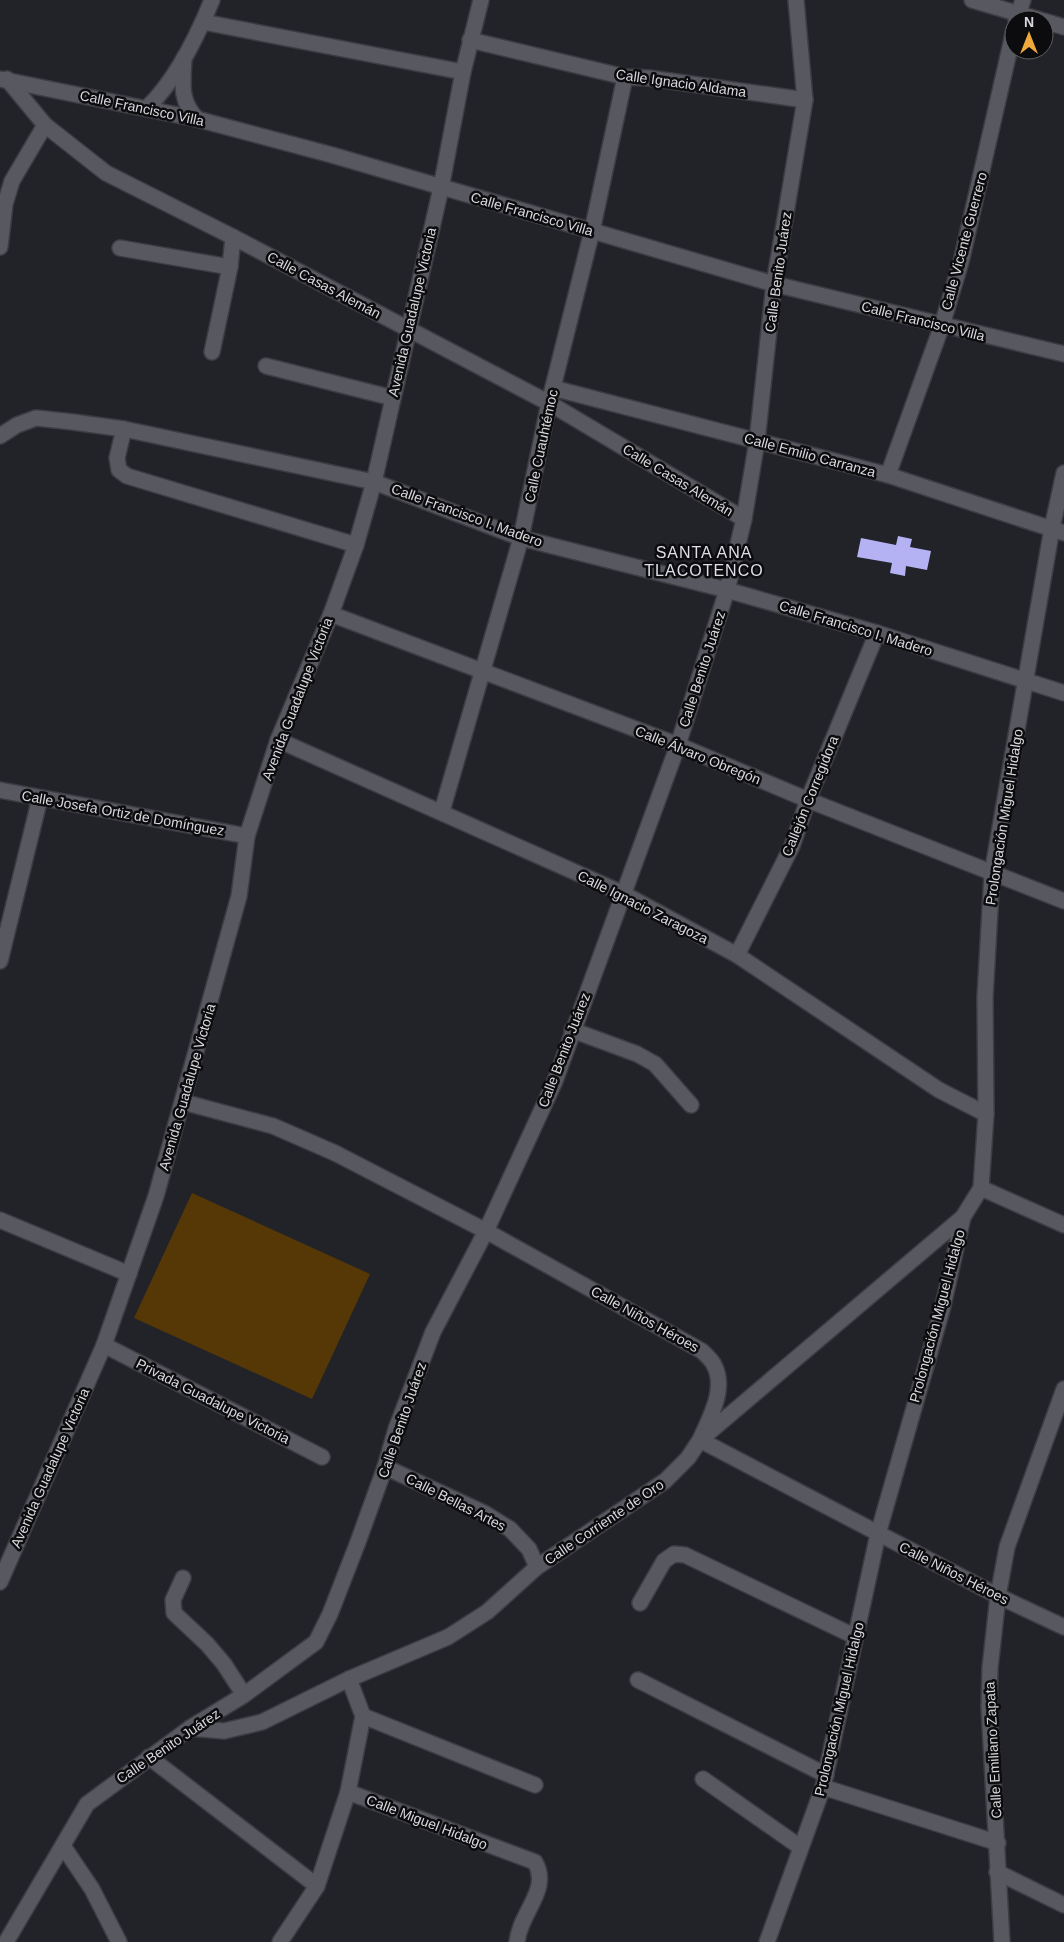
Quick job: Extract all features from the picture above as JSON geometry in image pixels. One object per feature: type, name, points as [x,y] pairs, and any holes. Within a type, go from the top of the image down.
[{"type":"street","points":[[147,108],[160,96],[203,22],[212,0]]},
{"type":"street","name":"Avenida Guadalupe Victoria","points":[[0,1582],[104,1345],[156,1196],[238,896],[247,836],[278,740],[331,614],[356,545],[374,482],[441,188],[470,40],[481,0]]},
{"type":"street","name":"Calle Benito Juárez","points":[[6,1942],[87,1804],[190,1728],[244,1695],[316,1642],[330,1614],[433,1332],[486,1231],[555,1081],[622,893],[678,744],[727,590],[744,519],[757,441],[774,284],[805,100],[796,0]]},
{"type":"street","points":[[972,0],[1015,10]]},
{"type":"street","points":[[203,22],[463,72]]},
{"type":"street","name":"Calle Ignacio Aldama","points":[[470,40],[625,78],[649,78],[805,100]]},
{"type":"street","points":[[184,55],[183,80],[186,108],[197,119]]},
{"type":"street","name":"Calle Vicente Guerrero","points":[[888,475],[942,325],[961,262],[1007,60]]},
{"type":"street","name":"Calle Casas Alemán","points":[[0,72],[45,125],[106,173],[233,237],[549,403],[744,519]]},
{"type":"street","name":"Calle Cuauhtémoc","points":[[442,811],[521,538],[549,403],[592,231],[625,78]]},
{"type":"street","name":"Calle Francisco Villa","points":[[6,81],[197,119],[774,284],[1064,354]]},
{"type":"street","points":[[0,247],[6,204],[12,181],[45,125]]},
{"type":"street","points":[[212,352],[230,267],[233,237]]},
{"type":"street","points":[[120,248],[230,267]]},
{"type":"street","points":[[266,366],[393,398]]},
{"type":"street","name":"Calle Emilio Carranza","points":[[553,388],[888,475],[1058,531]]},
{"type":"street","name":"Calle Francisco I. Madero","points":[[0,436],[18,425],[36,418],[124,429],[374,482],[521,538],[727,590],[877,633],[1064,693]]},
{"type":"street","points":[[124,429],[117,458],[119,470],[127,476],[356,545]]},
{"type":"street","name":"Prolongación Miguel Hidalgo","points":[[767,1942],[824,1781],[878,1534],[942,1310],[963,1217],[981,1188],[986,1114],[985,997],[992,874],[1025,680],[1058,531],[1064,472]]},
{"type":"street","name":"Calle Álvaro Obregón","points":[[331,614],[483,673],[678,744],[808,800],[1064,901]]},
{"type":"street","name":"Callejón Corregidora","points":[[737,956],[792,846],[808,800],[877,633]]},
{"type":"street","name":"Calle Ignacio Zaragoza","points":[[278,740],[442,811],[622,893],[737,956],[939,1090],[986,1114]]},
{"type":"street","name":"Calle Josefa Ortiz de Domínguez","points":[[0,790],[247,836]]},
{"type":"street","points":[[0,961],[40,798]]},
{"type":"street","points":[[572,1030],[637,1054],[655,1064],[691,1105]]},
{"type":"street","name":"Calle Niños Héroes","points":[[183,1102],[273,1126],[335,1153],[486,1231],[702,1351],[715,1366],[719,1386],[714,1406],[700,1440],[998,1596],[1064,1627]]},
{"type":"street","points":[[981,1188],[1064,1225]]},
{"type":"street","name":"Calle Corriente de Oro","points":[[190,1728],[224,1731],[262,1722],[348,1679],[448,1637],[487,1612],[538,1568],[665,1481],[688,1458],[700,1440],[963,1217]]},
{"type":"street","points":[[0,1220],[129,1274]]},
{"type":"street","name":"Privada Guadalupe Victoria","points":[[104,1345],[322,1457]]},
{"type":"street","name":"Calle Emiliano Zapata","points":[[1002,1942],[996,1872],[998,1843],[989,1707],[990,1668],[998,1596],[1007,1547],[1064,1389]]},
{"type":"street","name":"Calle Bellas Artes","points":[[385,1467],[484,1513],[510,1529],[528,1549],[538,1568]]},
{"type":"street","points":[[640,1603],[664,1561],[674,1554],[685,1556],[856,1637]]},
{"type":"street","points":[[183,1578],[173,1600],[174,1613],[207,1644],[224,1664],[244,1695]]},
{"type":"street","points":[[280,1942],[317,1886],[348,1792],[363,1716],[348,1679]]},
{"type":"street","points":[[638,1680],[824,1781],[998,1843]]},
{"type":"street","points":[[363,1716],[535,1785]]},
{"type":"street","points":[[149,1758],[317,1886]]},
{"type":"street","points":[[703,1779],[800,1847]]},
{"type":"street","name":"Calle Miguel Hidalgo","points":[[348,1792],[535,1862],[540,1871],[541,1883],[528,1911],[518,1942]]},
{"type":"street","points":[[64,1846],[92,1889],[119,1942]]},
{"type":"street","points":[[996,1872],[1064,1905]]},
{"type":"shaded area","points":[[192,1193],[370,1274],[312,1399],[134,1318]]},
{"type":"building","points":[[898,536],[912,539],[910,547],[931,551],[927,570],[906,566],[905,576],[890,573],[892,563],[857,557],[861,538],[896,545]]},
{"type":"district","name":"SANTA ANA TLACOTENCO","points":[[704,561]]}]
